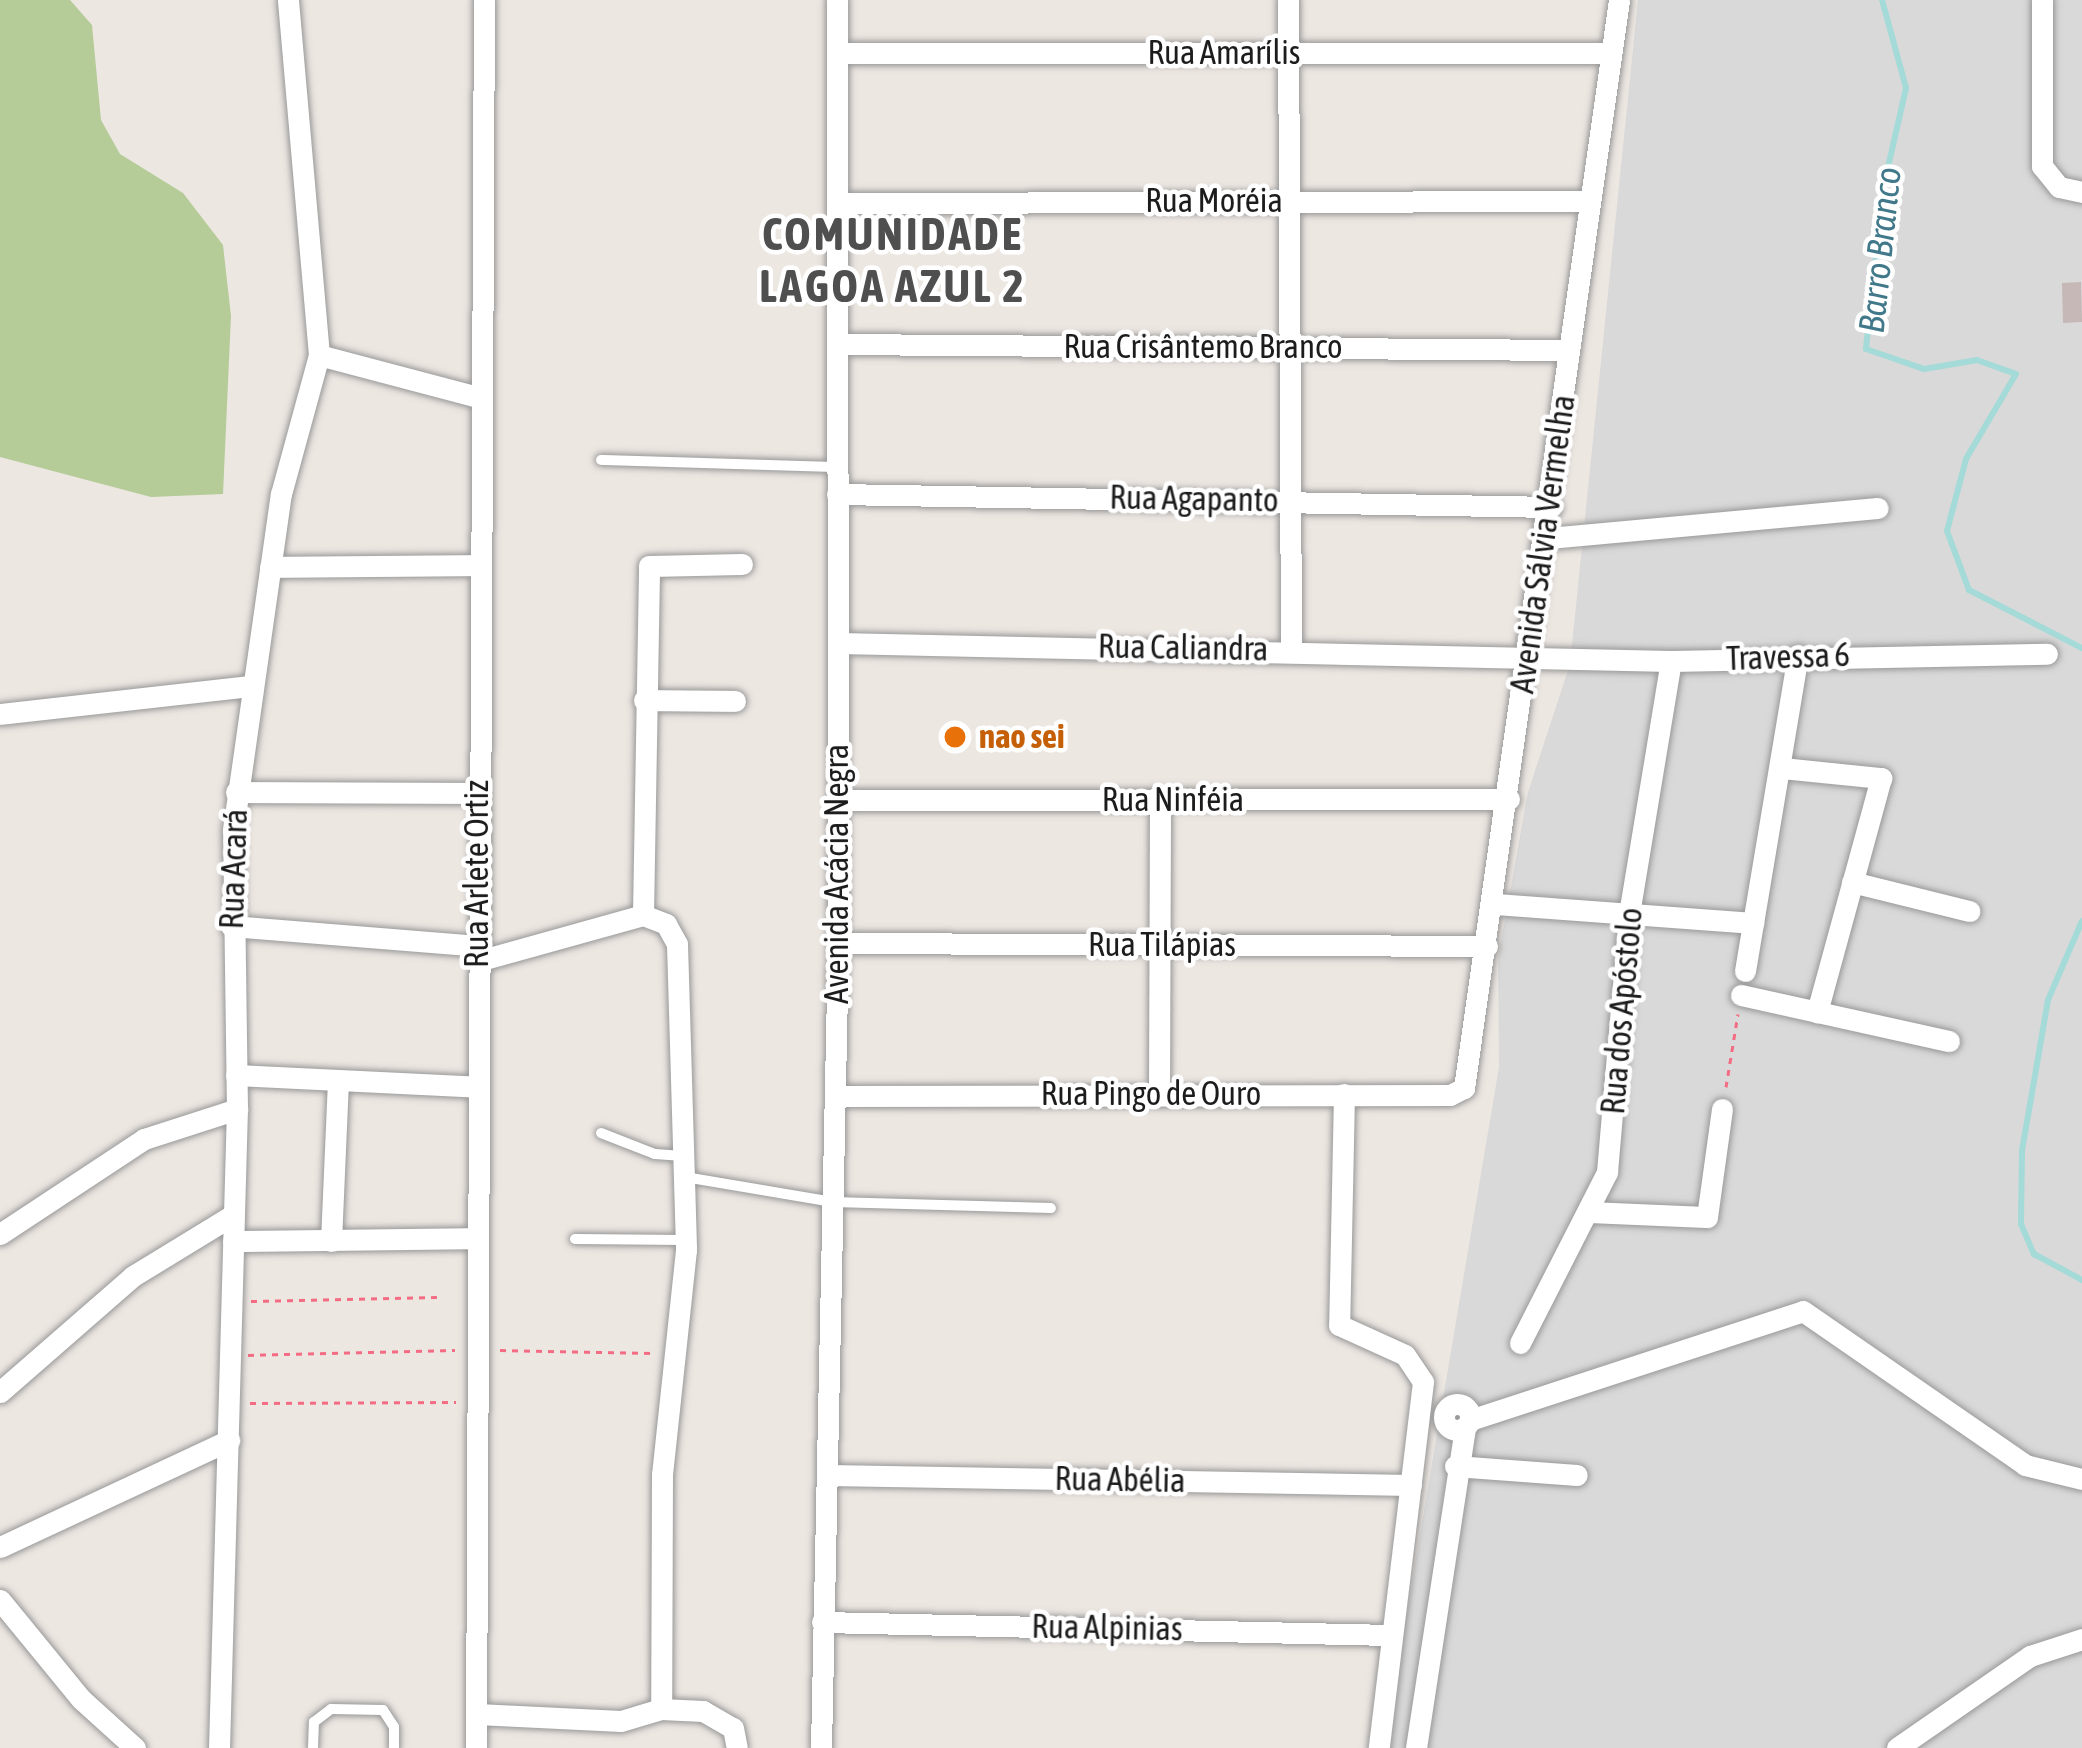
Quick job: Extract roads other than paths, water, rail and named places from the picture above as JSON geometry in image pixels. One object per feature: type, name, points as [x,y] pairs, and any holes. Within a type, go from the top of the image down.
[{"type":"street","name":"Rua Acará","points":[[219,1748],[237,1109],[231,926],[236,792],[248,686],[292,441],[319,355],[288,0]]},
{"type":"street","name":"Rua Arlete Ortiz","points":[[476,1748],[478,397],[484,0]]},
{"type":"street","name":"Avenida Acácia Negra","points":[[820,1748],[838,943],[837,0]]},
{"type":"street","points":[[1288,0],[1286,348],[1291,650]]},
{"type":"street","name":"Avenida Sálvia Vermelha","points":[[1464,1088],[1496,904],[1548,538],[1587,201],[1619,0]]},
{"type":"street","points":[[2042,0],[2037,123],[2042,166],[2059,187],[2082,192]]},
{"type":"street","name":"Rua Amarílis","points":[[838,53],[1611,52]]},
{"type":"street","name":"Rua Moréia","points":[[840,203],[1587,201]]},
{"type":"street","name":"Rua Crisântemo Branco","points":[[838,344],[1568,350]]},
{"type":"street","points":[[319,355],[478,397]]},
{"type":"street","name":"Rua Agapanto","points":[[837,494],[1551,507]]},
{"type":"street","points":[[1548,538],[1878,508]]},
{"type":"street","points":[[270,568],[478,565]]},
{"type":"street","points":[[643,915],[649,566],[742,565]]},
{"type":"street","name":"Rua Caliandra","points":[[838,643],[1528,657]]},
{"type":"street","name":"Travessa 6","points":[[1528,657],[1672,662],[1798,655],[2047,654]]},
{"type":"street","points":[[1745,971],[1798,655]]},
{"type":"street","name":"Rua dos Apóstolo","points":[[1520,1342],[1607,1172],[1629,914],[1672,662]]},
{"type":"street","points":[[0,714],[248,686]]},
{"type":"street","points":[[644,700],[735,701]]},
{"type":"street","points":[[1782,767],[1881,778],[1816,1012]]},
{"type":"street","points":[[236,792],[477,793]]},
{"type":"street","name":"Rua Ninféia","points":[[837,800],[1509,799]]},
{"type":"street","points":[[1159,1094],[1160,800]]},
{"type":"street","points":[[1852,882],[1969,911]]},
{"type":"street","points":[[1496,904],[1754,923]]},
{"type":"street","points":[[231,926],[478,954],[643,915],[666,924],[677,944],[686,1240],[679,1353],[662,1474],[662,1708]]},
{"type":"street","name":"Rua Tilápias","points":[[838,943],[1487,946]]},
{"type":"street","points":[[1741,995],[1949,1041]]},
{"type":"street","points":[[236,1075],[478,1087]]},
{"type":"street","points":[[331,1241],[338,1080]]},
{"type":"street","name":"Rua Pingo de Ouro","points":[[836,1096],[1450,1095],[1464,1088]]},
{"type":"street","points":[[1344,1094],[1339,1325],[1418,1368],[1423,1401],[1379,1748]]},
{"type":"street","points":[[0,1234],[144,1139],[237,1109]]},
{"type":"street","points":[[1588,1212],[1707,1217],[1722,1109]]},
{"type":"street","points":[[0,1392],[134,1276],[233,1215]]},
{"type":"street","points":[[233,1241],[478,1238]]},
{"type":"street","points":[[1417,1748],[1455,1466],[1467,1423],[1803,1311],[2025,1465],[2082,1478]]},
{"type":"street","points":[[0,1547],[229,1441]]},
{"type":"street","points":[[1455,1466],[1577,1474]]},
{"type":"street","name":"Rua Abélia","points":[[828,1475],[1411,1485]]},
{"type":"street","points":[[0,1600],[81,1699],[135,1748]]},
{"type":"street","name":"Rua Alpinias","points":[[822,1622],[1392,1635]]},
{"type":"street","points":[[1897,1748],[2030,1656],[2082,1639]]},
{"type":"street","points":[[477,1714],[621,1721],[662,1708],[713,1715],[733,1729],[736,1748]]},
{"type":"lane","points":[[601,460],[837,467]]},
{"type":"lane","points":[[601,1132],[684,1166],[833,1202],[1051,1208]]},
{"type":"lane","points":[[574,1239],[686,1240]]},
{"type":"lane","points":[[313,1748],[321,1713],[348,1709],[389,1715],[394,1748]]},
{"type":"waterway","name":"Barro Branco","points":[[1882,0],[1906,88],[1884,185],[1866,349],[1924,369],[1977,360],[2016,374],[1966,459],[1947,531],[1969,590],[2082,648]]},
{"type":"waterway","name":"Barro Branco","points":[[2082,921],[2048,1000],[2022,1150],[2021,1224],[2034,1254],[2082,1280]]},
{"type":"place","name":"nao sei","points":[[955,737]]},
{"type":"district","name":"COMUNIDADE LAGOA AZUL 2","points":[[893,261]]}]
